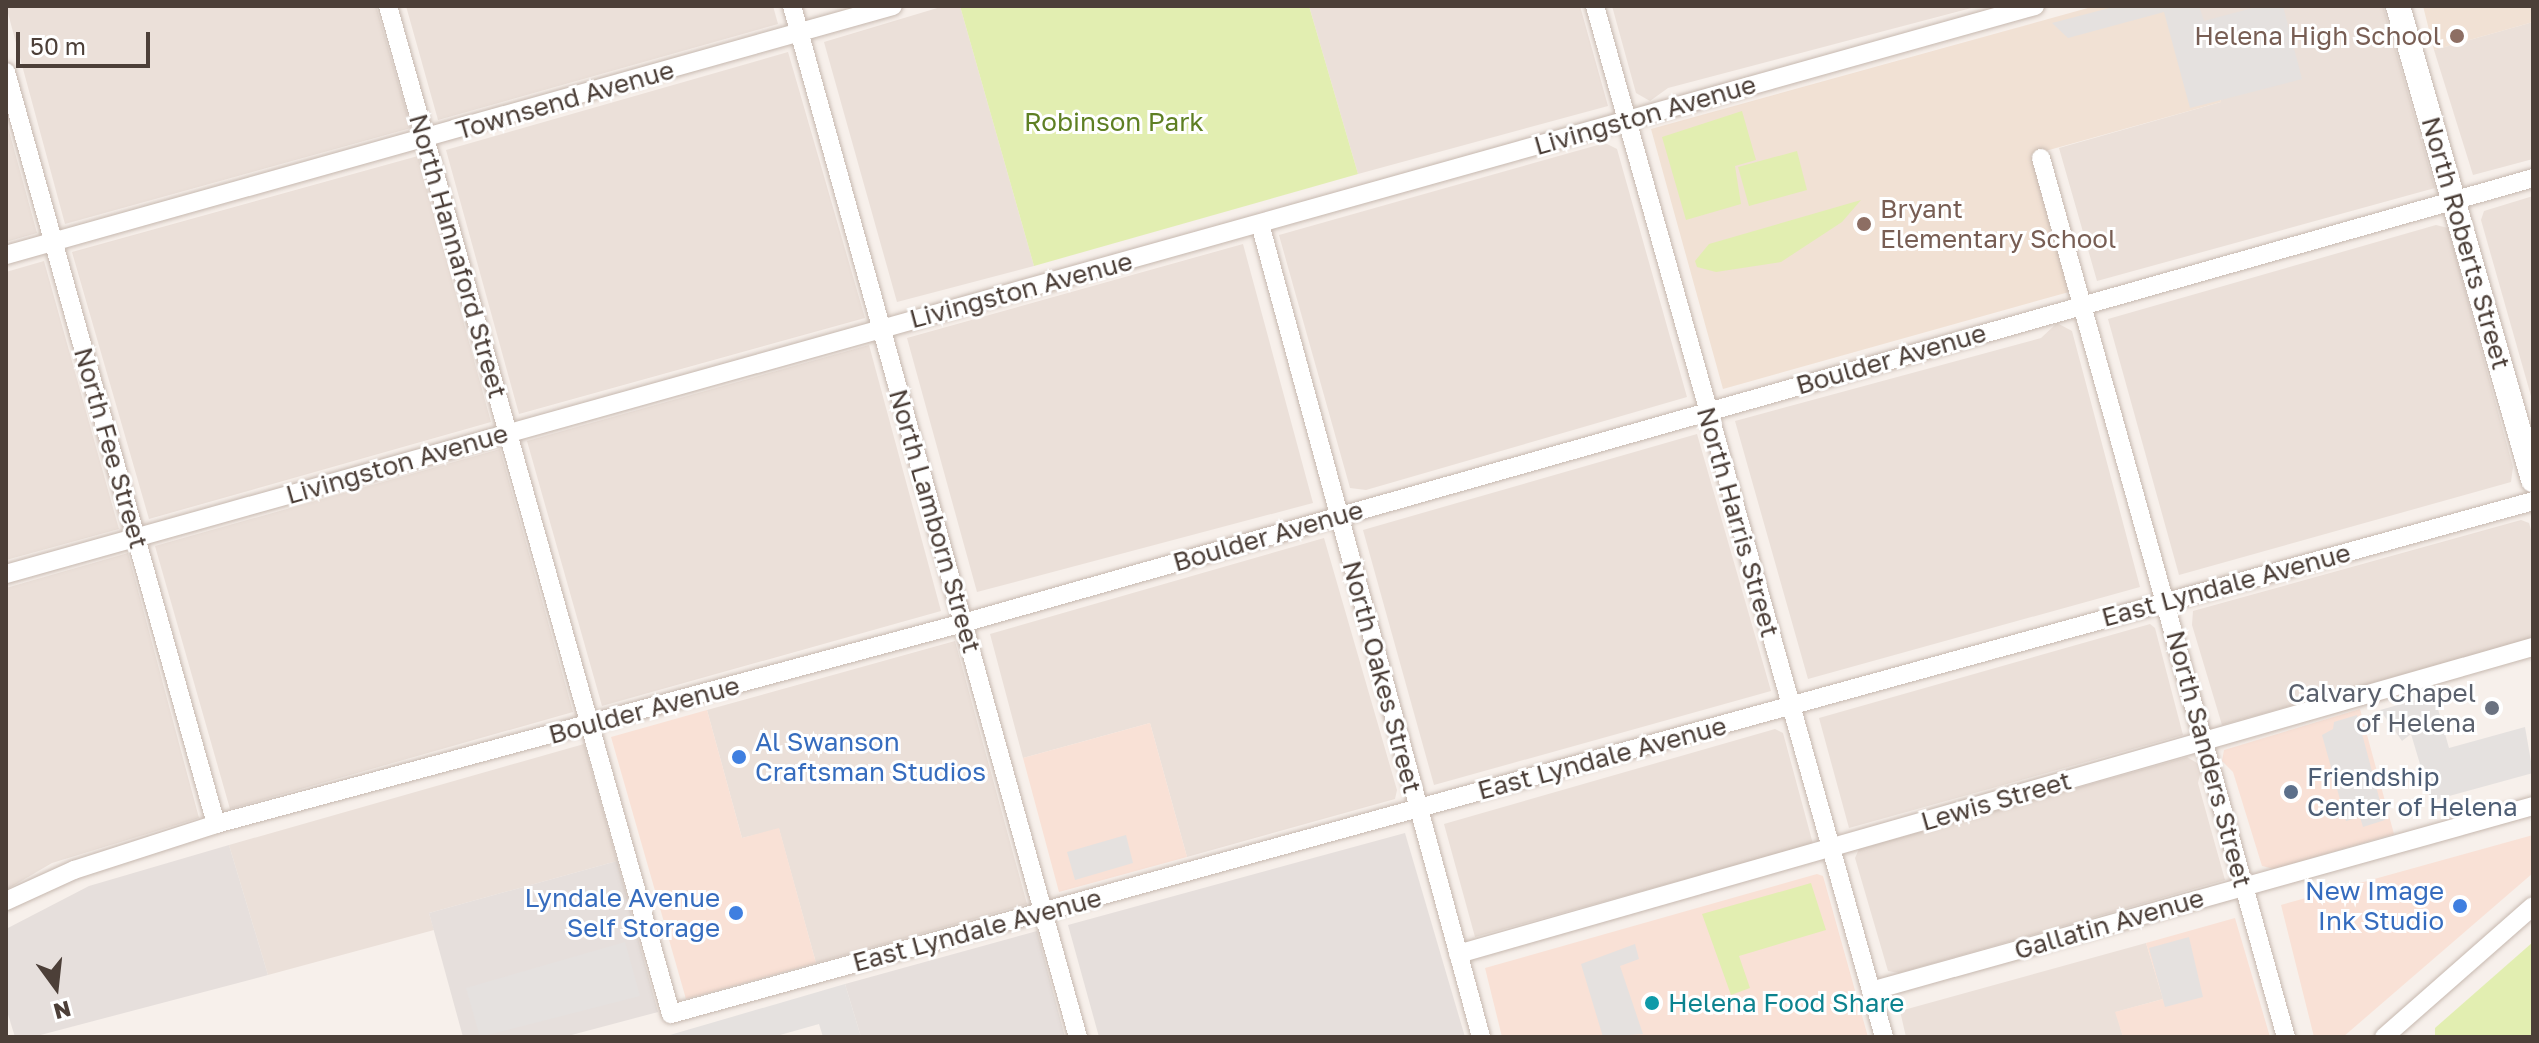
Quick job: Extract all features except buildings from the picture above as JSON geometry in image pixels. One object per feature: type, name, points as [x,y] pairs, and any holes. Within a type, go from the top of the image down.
[{"type":"street","name":"North Hannaford Street","points":[[388,6],[671,1014]]},
{"type":"street","name":"North Lamborn Street","points":[[792,6],[1078,1037]]},
{"type":"street","name":"Townsend Avenue","points":[[6,255],[426,141],[893,6]]},
{"type":"street","name":"North Harris Street","points":[[1595,6],[1884,1037]]},
{"type":"street","name":"Livingston Avenue","points":[[6,574],[1260,224],[1997,11],[2035,6]]},
{"type":"street","name":"North Roberts Street","points":[[2398,6],[2533,480]]},
{"type":"street","name":"North Fee Street","points":[[6,72],[216,824]]},
{"type":"street","name":"North Sanders Street","points":[[2041,158],[2286,1037]]},
{"type":"street","name":"Boulder Avenue","points":[[6,901],[74,870],[216,824],[963,623],[2533,178]]},
{"type":"street","name":"North Oakes Street","points":[[1260,224],[1481,1037]]},
{"type":"street","name":"East Lyndale Avenue","points":[[671,1014],[2533,501]]},
{"type":"street","name":"Lewis Street","points":[[1458,954],[2533,647]]},
{"type":"street","name":"Gallatin Avenue","points":[[1871,991],[2533,806]]},
{"type":"street","points":[[2384,1037],[2533,906]]},
{"type":"shaded area","points":[[6,6],[376,6],[411,128],[65,224]]},
{"type":"shaded area","points":[[406,6],[773,6],[778,24],[438,120]]},
{"type":"shaded area","points":[[944,6],[960,6],[1034,266],[897,302],[824,42]]},
{"type":"shaded area","points":[[1309,6],[1580,6],[1608,106],[1358,174]]},
{"type":"shaded area","points":[[1612,6],[1979,6],[1668,88],[1650,101],[1636,93]]},
{"type":"shaded area","name":"Bryant Elementary School","points":[[2095,6],[2194,6],[2221,102],[2031,155],[2069,292],[1723,389],[1651,129]]},
{"type":"shaded area","points":[[2117,6],[2199,6],[2204,21],[2260,6],[2283,6],[2302,79],[2190,108],[2164,12],[2068,38],[2052,23]]},
{"type":"shaded area","points":[[2194,6],[2383,6],[2435,188],[2097,281],[2059,148],[2221,102]]},
{"type":"shaded area","name":"Helena High School","points":[[2423,6],[2533,6],[2533,22],[2434,50]]},
{"type":"shaded area","points":[[2533,22],[2533,159],[2473,175],[2434,50]]},
{"type":"shaded area","points":[[788,52],[865,318],[519,414],[446,150]]},
{"type":"shaded area","points":[[6,120],[37,233],[6,242]]},
{"type":"shaded area","points":[[1605,143],[1617,149],[1687,397],[1366,490],[1350,488],[1279,235]]},
{"type":"shaded area","points":[[418,156],[491,422],[149,519],[72,252]]},
{"type":"shaded area","points":[[2533,196],[2533,403],[2481,220],[2484,211]]},
{"type":"shaded area","points":[[2436,225],[2448,228],[2513,467],[2511,482],[2179,575],[2108,319]]},
{"type":"shaded area","points":[[1243,244],[1313,503],[977,592],[907,338]]},
{"type":"shaded area","points":[[44,261],[119,529],[6,560],[6,272]]},
{"type":"shaded area","points":[[2057,323],[2072,331],[2140,587],[1808,679],[1735,421],[2041,338]]},
{"type":"shaded area","points":[[869,345],[941,611],[602,706],[527,441]]},
{"type":"shaded area","points":[[1697,434],[1771,691],[1434,785],[1363,530]]},
{"type":"shaded area","points":[[500,449],[573,712],[230,809],[155,546]]},
{"type":"shaded area","points":[[2521,520],[2529,523],[2533,537],[2533,638],[2222,725],[2192,625],[2193,611]]},
{"type":"shaded area","points":[[1324,538],[1397,790],[1395,799],[1187,857],[1150,723],[1023,758],[990,634]]},
{"type":"shaded area","points":[[128,553],[199,818],[52,863],[6,890],[6,588]]},
{"type":"shaded area","points":[[2150,624],[2155,628],[2183,735],[1849,828],[1819,718]]},
{"type":"shaded area","points":[[955,641],[1027,904],[816,963],[779,829],[742,838],[707,710]]},
{"type":"shaded area","points":[[2434,695],[2449,748],[2525,727],[2533,773],[2431,801],[2411,734],[2402,741],[2380,710]]},
{"type":"shaded area","points":[[2360,709],[2394,834],[2274,869],[2262,866],[2233,772],[2222,761],[2224,750]]},
{"type":"shaded area","points":[[707,710],[742,838],[779,828],[816,963],[686,999],[611,737]]},
{"type":"shaded area","points":[[2357,715],[2385,820],[2363,827],[2360,817],[2346,821],[2322,735],[2333,729],[2334,722]]},
{"type":"shaded area","points":[[1150,723],[1187,857],[1059,892],[1023,758]]},
{"type":"shaded area","points":[[1775,729],[1783,733],[1813,844],[1475,937],[1444,824]]},
{"type":"shaded area","points":[[584,744],[617,861],[429,913],[434,930],[268,975],[229,845]]},
{"type":"shaded area","points":[[2187,757],[2202,766],[2198,783],[2225,880],[1899,973],[1888,971],[1855,858],[1859,849]]},
{"type":"shaded area","points":[[1405,833],[1465,1037],[1099,1037],[1068,925]]},
{"type":"shaded area","points":[[1126,835],[1133,863],[1075,880],[1067,852]]},
{"type":"shaded area","points":[[2533,835],[2533,873],[2343,1037],[2314,1037],[2281,905]]},
{"type":"shaded area","points":[[229,845],[268,975],[33,1037],[15,1037],[6,1008],[6,929],[89,886]]},
{"type":"shaded area","points":[[617,861],[658,1012],[564,1037],[463,1037],[429,913]]},
{"type":"shaded area","points":[[1817,874],[1823,876],[1868,1037],[1502,1037],[1485,968]]},
{"type":"shaded area","points":[[2235,918],[2270,1037],[2123,1037],[2115,1012],[2163,999],[2146,943]]},
{"type":"shaded area","points":[[1037,931],[1065,1037],[861,1037],[845,984]]},
{"type":"shaded area","points":[[2189,937],[2203,997],[2165,1007],[2149,948]]},
{"type":"shaded area","points":[[625,942],[640,996],[480,1037],[466,988]]},
{"type":"shaded area","points":[[2146,943],[2163,999],[2116,1012],[2123,1037],[1906,1037],[1900,1011]]},
{"type":"shaded area","points":[[1635,944],[1639,959],[1620,966],[1643,1034],[1603,1037],[1581,964]]},
{"type":"shaded area","points":[[845,984],[861,1037],[823,1037],[819,1024],[773,1037],[663,1037]]},
{"type":"green space","name":"Robinson Park","points":[[960,6],[1309,6],[1358,174],[1034,266]]},
{"type":"green space","points":[[1742,111],[1756,160],[1735,166],[1741,204],[1686,220],[1662,137]]},
{"type":"green space","points":[[1797,151],[1807,190],[1749,206],[1738,167]]},
{"type":"green space","points":[[1861,200],[1842,222],[1781,262],[1716,272],[1697,267],[1695,261],[1709,244]]},
{"type":"green space","points":[[1811,883],[1826,930],[1739,956],[1750,988],[1731,995],[1702,914]]},
{"type":"green space","points":[[2533,942],[2533,1037],[2435,1037],[2435,1028]]},
{"type":"place","name":"Helena High School","points":[[2457,36]]},
{"type":"place","name":"Bryant Elementary School","points":[[1864,224]]},
{"type":"place","name":"Calvary Chapel of Helena","points":[[2492,708]]},
{"type":"place","name":"Al Swanson Craftsman Studios","points":[[739,757]]},
{"type":"place","name":"Friendship Center of Helena","points":[[2291,792]]},
{"type":"place","name":"New Image Ink Studio","points":[[2460,906]]},
{"type":"place","name":"Lyndale Avenue Self Storage","points":[[736,913]]},
{"type":"place","name":"Helena Food Share","points":[[1652,1003]]}]
